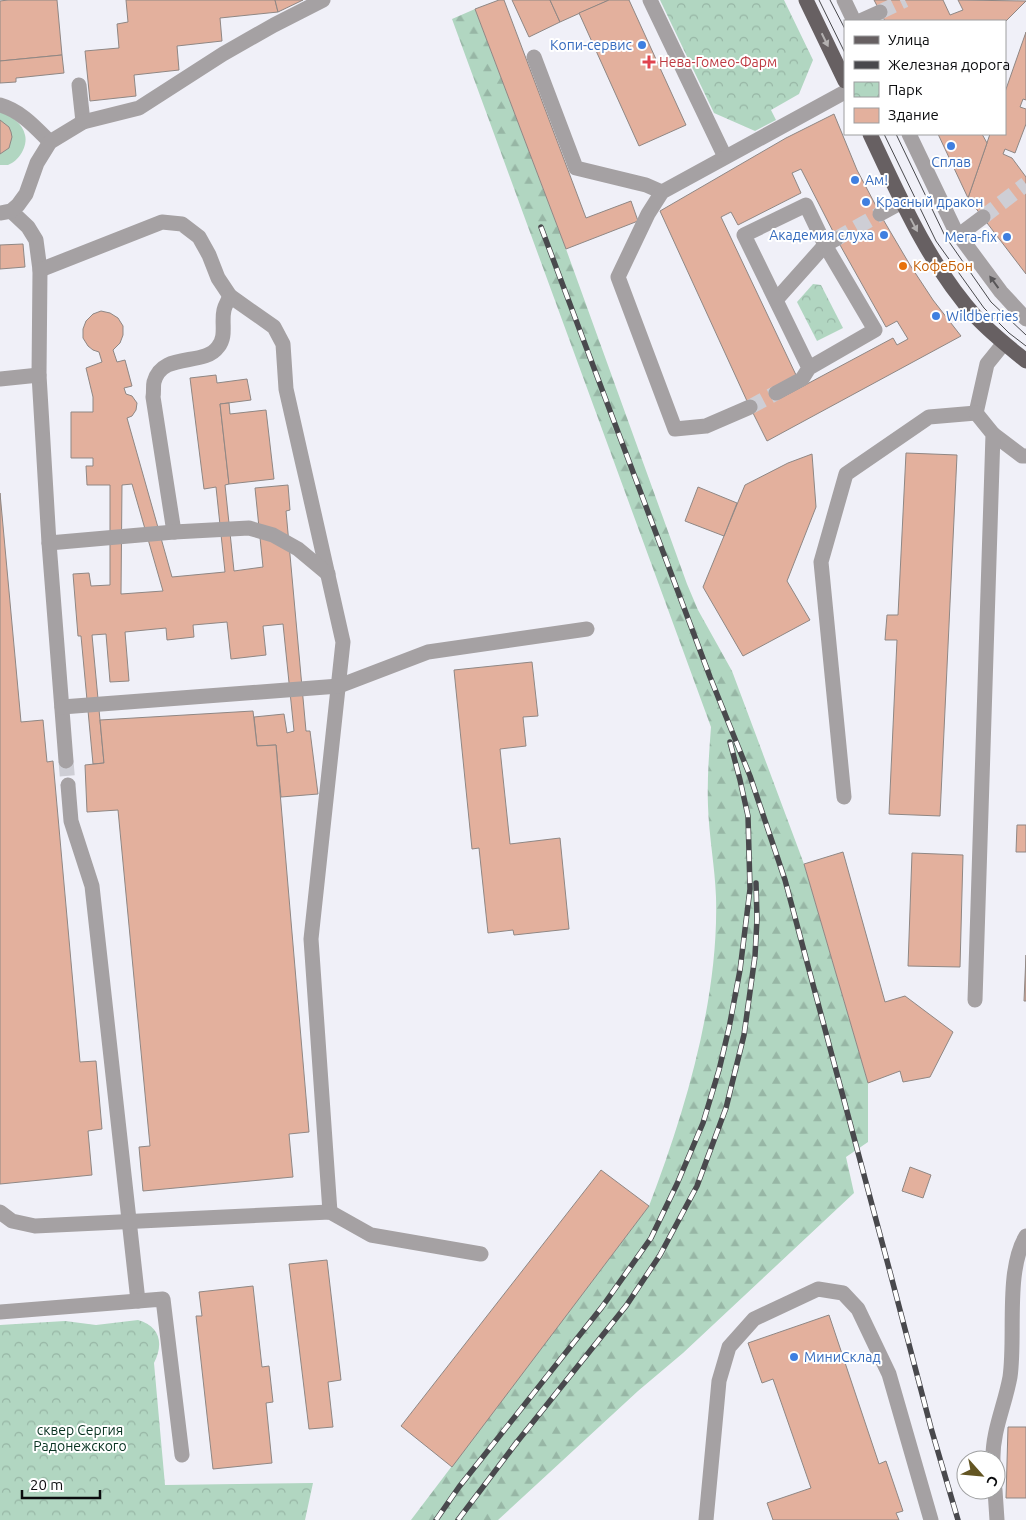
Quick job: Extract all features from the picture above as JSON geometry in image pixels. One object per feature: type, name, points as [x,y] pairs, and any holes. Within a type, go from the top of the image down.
[{"type":"main road","points":[[806,0],[844,79]]},
{"type":"main road","points":[[870,135],[902,202],[927,248],[953,286],[977,318],[1026,361]]},
{"type":"street","points":[[66,761],[49,543],[39,375],[40,270],[36,240],[28,227],[5,212],[18,205],[26,194],[37,164],[50,142],[83,122],[139,108],[257,35],[323,0]]},
{"type":"street","points":[[650,0],[725,157]]},
{"type":"street","points":[[844,0],[854,20]]},
{"type":"street","points":[[862,20],[880,12]]},
{"type":"street","points":[[534,57],[576,168],[662,192]]},
{"type":"street","points":[[79,85],[83,122]]},
{"type":"street","points":[[750,407],[706,426],[675,429],[618,277],[648,214],[662,192],[844,93]]},
{"type":"street","points":[[0,105],[8,107],[28,119],[50,142]]},
{"type":"street","points":[[909,135],[959,235],[1001,292],[1026,319]]},
{"type":"street","points":[[880,214],[902,202]]},
{"type":"street","points":[[776,393],[802,379],[809,368],[875,330],[831,242],[806,205],[744,235],[809,368]]},
{"type":"street","points":[[959,235],[983,217]]},
{"type":"street","points":[[40,270],[162,222],[182,224],[200,237],[218,278],[230,296],[274,327],[283,344],[286,389],[343,642],[311,939],[330,1212]]},
{"type":"street","points":[[776,300],[831,242]]},
{"type":"street","points":[[174,532],[153,397],[154,381],[161,369],[174,362],[209,355],[218,348],[224,334],[224,308],[230,296]]},
{"type":"street","points":[[976,413],[987,364],[1004,343]]},
{"type":"street","points":[[0,379],[39,375]]},
{"type":"street","points":[[976,413],[993,434],[1022,456],[1026,456]]},
{"type":"street","points":[[844,798],[821,562],[846,474],[929,417],[976,413]]},
{"type":"street","points":[[975,1000],[993,434]]},
{"type":"street","points":[[49,543],[174,532],[249,528],[273,535],[298,549],[328,574]]},
{"type":"street","points":[[62,707],[339,686],[428,652],[587,629]]},
{"type":"street","points":[[68,785],[71,821],[92,886],[138,1302]]},
{"type":"street","points":[[0,1212],[12,1221],[35,1226],[330,1212],[371,1235],[481,1254]]},
{"type":"street","points":[[993,1450],[1010,1376],[1015,1274],[1021,1245],[1026,1236]]},
{"type":"street","points":[[706,1520],[719,1381],[728,1347],[754,1319],[818,1289],[843,1293],[858,1309],[889,1374],[931,1520]]},
{"type":"street","points":[[0,1312],[163,1299],[182,1455]]},
{"type":"street","points":[[996,1500],[997,1520]]},
{"type":"green space","points":[[660,0],[784,0],[813,60],[799,94],[771,110],[776,120],[755,131],[714,113]]},
{"type":"green space","points":[[475,9],[566,249],[687,584],[698,610],[732,671],[804,864],[868,1083],[868,1142],[846,1157],[854,1193],[683,1353],[638,1391],[498,1520],[411,1520],[649,1206],[675,1132],[697,1055],[706,1015],[715,936],[716,897],[708,796],[711,727],[452,19]]},
{"type":"green space","points":[[0,112],[16,120],[22,127],[26,139],[22,153],[8,165],[0,165]]},
{"type":"green space","points":[[813,284],[821,285],[843,328],[817,341],[797,302]]},
{"type":"green space","name":"сквер Сергия Радонежского","points":[[138,1320],[155,1331],[159,1343],[154,1363],[165,1485],[313,1483],[305,1520],[0,1520],[0,1325],[65,1321],[96,1325]]},
{"type":"building","points":[[57,0],[62,55],[0,61],[0,1]]},
{"type":"building","points":[[126,0],[275,0],[278,12],[220,18],[222,41],[177,46],[179,70],[134,75],[136,96],[90,101],[85,51],[119,48],[117,24],[128,22]]},
{"type":"building","points":[[275,0],[303,0],[278,12]]},
{"type":"building","points":[[504,0],[586,218],[631,201],[638,221],[566,249],[475,9]]},
{"type":"building","points":[[512,0],[550,0],[560,22],[529,37]]},
{"type":"building","points":[[550,0],[609,0],[560,22]]},
{"type":"building","points":[[609,0],[629,0],[686,125],[639,146],[579,13]]},
{"type":"building","points":[[874,0],[943,0],[950,15],[963,10],[958,0],[1026,1],[1006,21],[884,20]]},
{"type":"building","points":[[1026,32],[1026,100],[1023,99],[1020,107],[1026,109],[1026,124],[1015,153],[1005,149],[1003,154],[1012,158],[1026,177],[1026,274],[968,198],[990,135],[1006,135],[1006,89]]},
{"type":"building","points":[[62,55],[64,73],[16,78],[16,82],[0,83],[0,61]]},
{"type":"building","points":[[834,114],[857,170],[884,221],[933,300],[961,336],[767,441],[660,211],[786,138]],"holes":[[[801,169],[840,245],[886,327],[897,321],[908,339],[897,345],[893,338],[779,399],[796,375],[721,217],[731,212],[738,225],[801,193],[792,173]]]},
{"type":"building","points":[[0,120],[9,127],[12,137],[9,148],[0,154]]},
{"type":"building","points":[[938,135],[983,135],[987,143],[968,198]]},
{"type":"building","points":[[23,244],[25,267],[0,269],[0,245]]},
{"type":"building","points":[[101,311],[110,313],[118,318],[123,326],[123,335],[120,343],[113,350],[117,362],[125,360],[132,386],[124,388],[126,394],[132,396],[137,403],[136,410],[132,416],[127,418],[172,577],[225,572],[216,487],[204,489],[190,378],[216,375],[217,383],[247,379],[251,400],[220,404],[229,484],[225,485],[234,571],[263,567],[255,488],[288,485],[290,510],[286,511],[306,731],[310,731],[318,794],[281,797],[276,745],[257,746],[254,717],[284,714],[287,733],[294,731],[283,624],[263,626],[266,655],[231,659],[227,622],[193,625],[194,637],[167,640],[166,628],[125,632],[129,681],[110,682],[106,634],[92,635],[104,763],[93,764],[81,636],[78,636],[73,574],[89,573],[91,586],[110,585],[110,485],[87,485],[86,466],[93,466],[93,458],[71,458],[71,412],[93,412],[93,397],[86,368],[102,362],[99,352],[88,346],[83,338],[83,329],[86,321],[93,314]],"holes":[[[132,484],[163,591],[121,594],[122,485]]]},
{"type":"building","points":[[229,403],[230,414],[266,410],[274,479],[229,484],[220,404]]},
{"type":"building","points":[[906,453],[957,455],[940,816],[889,814],[897,640],[885,640],[887,615],[898,615]]},
{"type":"building","points":[[812,454],[816,507],[787,581],[810,620],[743,656],[703,587],[745,485],[788,463]]},
{"type":"building","points":[[698,487],[737,503],[724,536],[685,521]]},
{"type":"building","points":[[0,493],[21,722],[43,720],[47,762],[53,761],[80,1062],[96,1061],[102,1129],[88,1131],[92,1175],[0,1184]]},
{"type":"building","points":[[532,662],[538,716],[523,717],[526,746],[500,749],[510,844],[560,838],[569,929],[514,935],[513,930],[488,933],[479,848],[472,849],[454,670]]},
{"type":"building","points":[[253,711],[257,746],[276,745],[309,1132],[289,1134],[293,1177],[143,1191],[139,1147],[150,1146],[118,810],[87,812],[85,765],[104,763],[100,720]]},
{"type":"building","points":[[1017,825],[1026,825],[1026,852],[1016,852]]},
{"type":"building","points":[[843,852],[885,1002],[905,996],[953,1032],[930,1077],[903,1082],[900,1071],[868,1083],[804,864]]},
{"type":"building","points":[[912,853],[963,855],[960,967],[908,966]]},
{"type":"building","points":[[1026,955],[1026,1001],[1024,1001]]},
{"type":"building","points":[[910,1167],[931,1175],[923,1198],[902,1191]]},
{"type":"building","points":[[601,1170],[649,1206],[452,1467],[401,1426]]},
{"type":"building","points":[[327,1260],[341,1380],[328,1382],[333,1427],[309,1429],[289,1264]]},
{"type":"building","points":[[253,1286],[262,1367],[269,1366],[273,1402],[266,1403],[272,1463],[213,1469],[196,1316],[202,1316],[199,1292]]},
{"type":"building","points":[[829,1315],[879,1464],[886,1461],[903,1511],[896,1513],[899,1520],[773,1520],[767,1503],[811,1488],[773,1379],[762,1383],[748,1343]]},
{"type":"building","points":[[1008,1427],[1026,1427],[1026,1498],[1006,1498]]},
{"type":"tunnel","points":[[880,12],[905,0]]},
{"type":"tunnel","points":[[983,217],[1026,184]]},
{"type":"tunnel","points":[[836,239],[880,214]]},
{"type":"tunnel","points":[[750,407],[776,393]]},
{"type":"tunnel","points":[[66,761],[68,785]]},
{"type":"tram line","points":[[819,0],[844,51]]},
{"type":"tram line","points":[[830,0],[844,27]]},
{"type":"tram line","points":[[884,135],[936,241],[984,308],[1009,333],[1026,346]]},
{"type":"tram line","points":[[896,135],[945,236],[991,302],[1026,335]]},
{"type":"railway","points":[[541,227],[710,677],[750,776],[785,880],[931,1428],[958,1520]]},
{"type":"railway","points":[[436,1520],[459,1487],[602,1307],[651,1238],[703,1123],[729,1028],[740,970],[750,889],[748,816],[730,742]]},
{"type":"railway","points":[[458,1520],[517,1442],[626,1306],[660,1255],[697,1186],[726,1108],[744,1035],[755,956],[756,883]]},
{"type":"place","name":"Копи-сервис","points":[[642,45]]},
{"type":"place","name":"Нева-Гомео-Фарм","points":[[649,62]]},
{"type":"place","name":"Сплав","points":[[951,146]]},
{"type":"place","name":"Ам!","points":[[855,180]]},
{"type":"place","name":"Красный дракон","points":[[866,202]]},
{"type":"place","name":"Академия слуха","points":[[884,235]]},
{"type":"place","name":"Мега-fix","points":[[1007,237]]},
{"type":"place","name":"КофеБон","points":[[903,266]]},
{"type":"place","name":"Wildberries","points":[[936,316]]},
{"type":"place","name":"МиниСклад","points":[[794,1357]]}]
